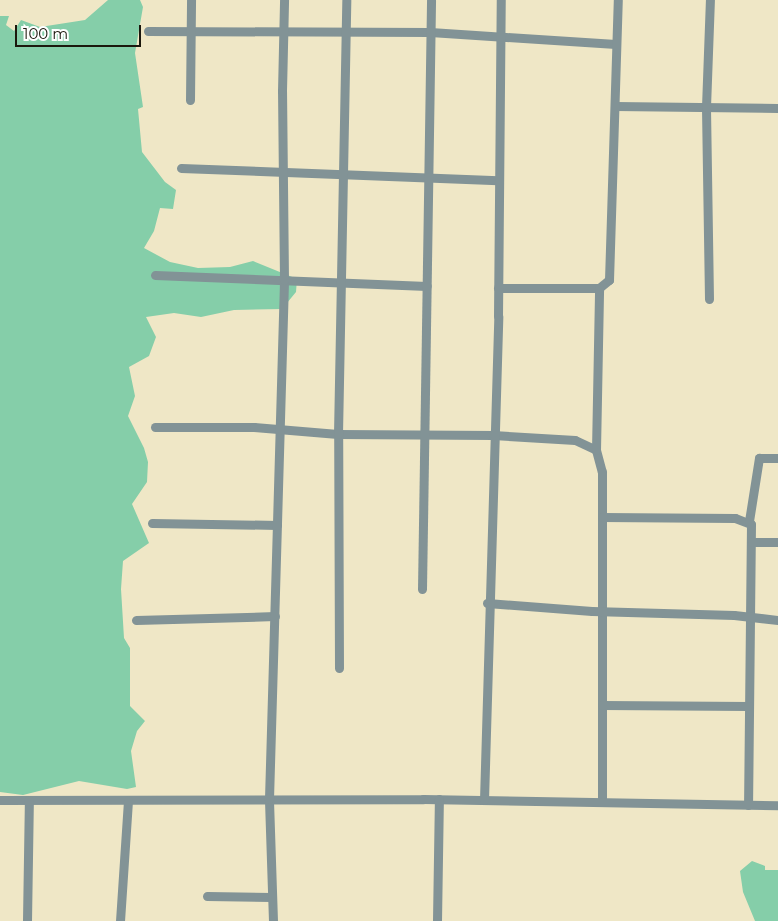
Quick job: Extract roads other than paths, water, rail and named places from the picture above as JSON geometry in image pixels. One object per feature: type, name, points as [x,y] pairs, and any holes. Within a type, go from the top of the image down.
[{"type":"street","points":[[190,0],[190,100]]},
{"type":"street","points":[[272,921],[269,799],[284,280],[282,172],[284,0]]},
{"type":"street","points":[[338,668],[338,434],[346,0]]},
{"type":"street","points":[[422,588],[423,434],[430,175],[431,0]]},
{"type":"street","points":[[484,800],[487,602],[498,288],[501,0]]},
{"type":"street","points":[[498,288],[599,288],[609,280],[618,0]]},
{"type":"street","points":[[709,299],[706,107],[710,0]]},
{"type":"street","points":[[148,31],[344,30],[430,32],[616,44]]},
{"type":"street","points":[[615,106],[778,108]]},
{"type":"street","points":[[181,168],[430,175],[498,180]]},
{"type":"street","points":[[155,275],[427,286]]},
{"type":"street","points":[[599,288],[596,450],[602,472],[602,802]]},
{"type":"street","points":[[155,427],[279,430],[338,434],[493,435],[575,440],[596,450]]},
{"type":"street","points":[[748,805],[752,619],[752,542],[749,521],[759,458],[778,458]]},
{"type":"street","points":[[602,517],[735,518],[749,521]]},
{"type":"street","points":[[152,523],[277,525]]},
{"type":"street","points":[[752,542],[778,542]]},
{"type":"street","points":[[487,602],[602,611],[734,615],[752,619],[778,620]]},
{"type":"street","points":[[136,620],[275,616]]},
{"type":"street","points":[[602,705],[749,706]]},
{"type":"street","points":[[437,921],[439,799]]},
{"type":"street","points":[[0,800],[439,799],[778,805]]},
{"type":"street","points":[[27,921],[29,800]]},
{"type":"street","points":[[120,921],[128,800]]},
{"type":"street","points":[[207,896],[271,897]]}]
